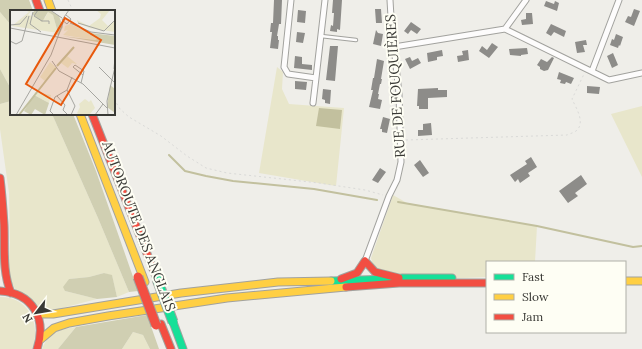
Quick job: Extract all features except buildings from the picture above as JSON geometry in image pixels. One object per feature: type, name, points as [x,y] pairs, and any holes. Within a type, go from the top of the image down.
[{"type":"main road","points":[[36,0],[40,10]]},
{"type":"main road","points":[[48,0],[52,10]]},
{"type":"main road","name":"AUTOROUTE DES ANGLAIS","points":[[80,115],[159,324],[171,349]]},
{"type":"main road","name":"AUTOROUTE DES ANGLAIS","points":[[92,115],[183,349]]},
{"type":"main road","points":[[0,178],[6,273],[11,292]]},
{"type":"main road","points":[[337,280],[357,273],[365,261],[369,268],[375,272],[398,278]]},
{"type":"main road","points":[[37,314],[53,314],[181,293],[278,282],[398,278],[486,279]]},
{"type":"main road","points":[[626,281],[642,281]]},
{"type":"main road","points":[[41,339],[54,328],[69,323],[194,302],[325,288],[390,284],[486,283]]},
{"type":"main road","points":[[0,291],[11,292],[26,300],[37,314],[41,330],[41,339],[37,349]]},
{"type":"main road","points":[[159,324],[164,349]]},
{"type":"street","points":[[291,0],[284,67],[288,74],[316,78]]},
{"type":"street","points":[[313,103],[325,0]]},
{"type":"street","name":"RUE DE FOUQUIÈRES","points":[[365,261],[389,196],[397,180],[401,162],[401,141],[390,0]]},
{"type":"street","points":[[505,29],[526,0]]},
{"type":"street","points":[[590,70],[619,0]]},
{"type":"street","points":[[394,47],[505,29],[609,80],[642,73]]},
{"type":"lane","points":[[321,36],[356,40]]},
{"type":"path","points":[[68,0],[73,10]]},
{"type":"path","points":[[401,141],[453,138],[563,136],[576,131],[580,125],[580,115],[572,99],[590,70]]},
{"type":"path","points":[[115,101],[120,109],[129,117],[161,136],[192,160],[206,168],[227,173],[319,183],[365,190],[389,196]]},
{"type":"shaded area","points":[[0,12],[10,24],[10,87],[0,69]]},
{"type":"shaded area","points":[[277,67],[283,72],[282,89],[289,104],[344,108],[336,186],[259,173]]},
{"type":"shaded area","points":[[10,101],[10,115],[52,115],[129,292],[117,297],[112,276],[104,273],[89,277],[69,279],[65,291],[97,299],[53,311],[36,307],[24,295],[15,289],[8,269],[10,243],[9,193],[0,129],[0,104]]},
{"type":"shaded area","points":[[642,106],[642,177],[611,114]]},
{"type":"shaded area","points":[[319,108],[342,110],[340,129],[316,126]]},
{"type":"shaded area","points":[[393,195],[407,203],[537,226],[535,261],[486,261],[486,277],[439,279],[379,271],[373,265],[371,258]]},
{"type":"shaded area","points":[[0,297],[18,301],[30,314],[34,322],[35,331],[35,340],[32,349],[0,349]]},
{"type":"shaded area","points":[[76,327],[58,349],[42,349],[48,338],[55,332]]},
{"type":"shaded area","points":[[133,332],[143,335],[150,349],[122,349]]},
{"type":"green space","points":[[0,0],[29,0],[33,10],[10,10],[10,24],[0,12]]},
{"type":"green space","points":[[0,69],[10,87],[10,101],[0,104]]},
{"type":"green space","points":[[52,115],[73,115],[96,171],[138,291],[129,292]]},
{"type":"green space","points":[[104,273],[112,275],[117,297],[97,299],[65,291],[63,287],[69,279],[89,277]]},
{"type":"green space","points":[[147,315],[159,349],[150,349],[143,335],[133,332],[122,349],[58,349],[76,327]]},
{"type":"waterway","points":[[169,155],[185,171],[206,176],[233,181],[314,189],[377,200]]},
{"type":"waterway","points":[[398,202],[537,226],[633,247],[642,246]]},
{"type":"traffic: fast","points":[[402,278],[452,278]]},
{"type":"traffic: fast","points":[[157,279],[173,322]]},
{"type":"traffic: fast","points":[[331,281],[390,279]]},
{"type":"traffic: fast","points":[[173,322],[183,349]]},
{"type":"traffic: slow","points":[[48,0],[52,10]]},
{"type":"traffic: slow","points":[[80,115],[145,282]]},
{"type":"traffic: slow","points":[[37,314],[53,314],[181,293],[278,282],[331,281]]},
{"type":"traffic: slow","points":[[626,281],[642,281]]},
{"type":"traffic: slow","points":[[41,339],[54,328],[69,323],[108,316],[227,298],[346,287]]},
{"type":"traffic: jam","points":[[36,0],[40,10]]},
{"type":"traffic: jam","points":[[92,115],[157,279]]},
{"type":"traffic: jam","points":[[0,178],[4,225],[5,268],[11,293]]},
{"type":"traffic: jam","points":[[365,261],[375,272],[399,278]]},
{"type":"traffic: jam","points":[[341,279],[357,273],[365,261]]},
{"type":"traffic: jam","points":[[138,277],[156,325]]},
{"type":"traffic: jam","points":[[346,287],[399,283],[486,283]]},
{"type":"traffic: jam","points":[[0,291],[21,297],[29,302],[35,310],[40,328],[40,338],[37,349]]},
{"type":"traffic: jam","points":[[161,324],[171,349]]}]
